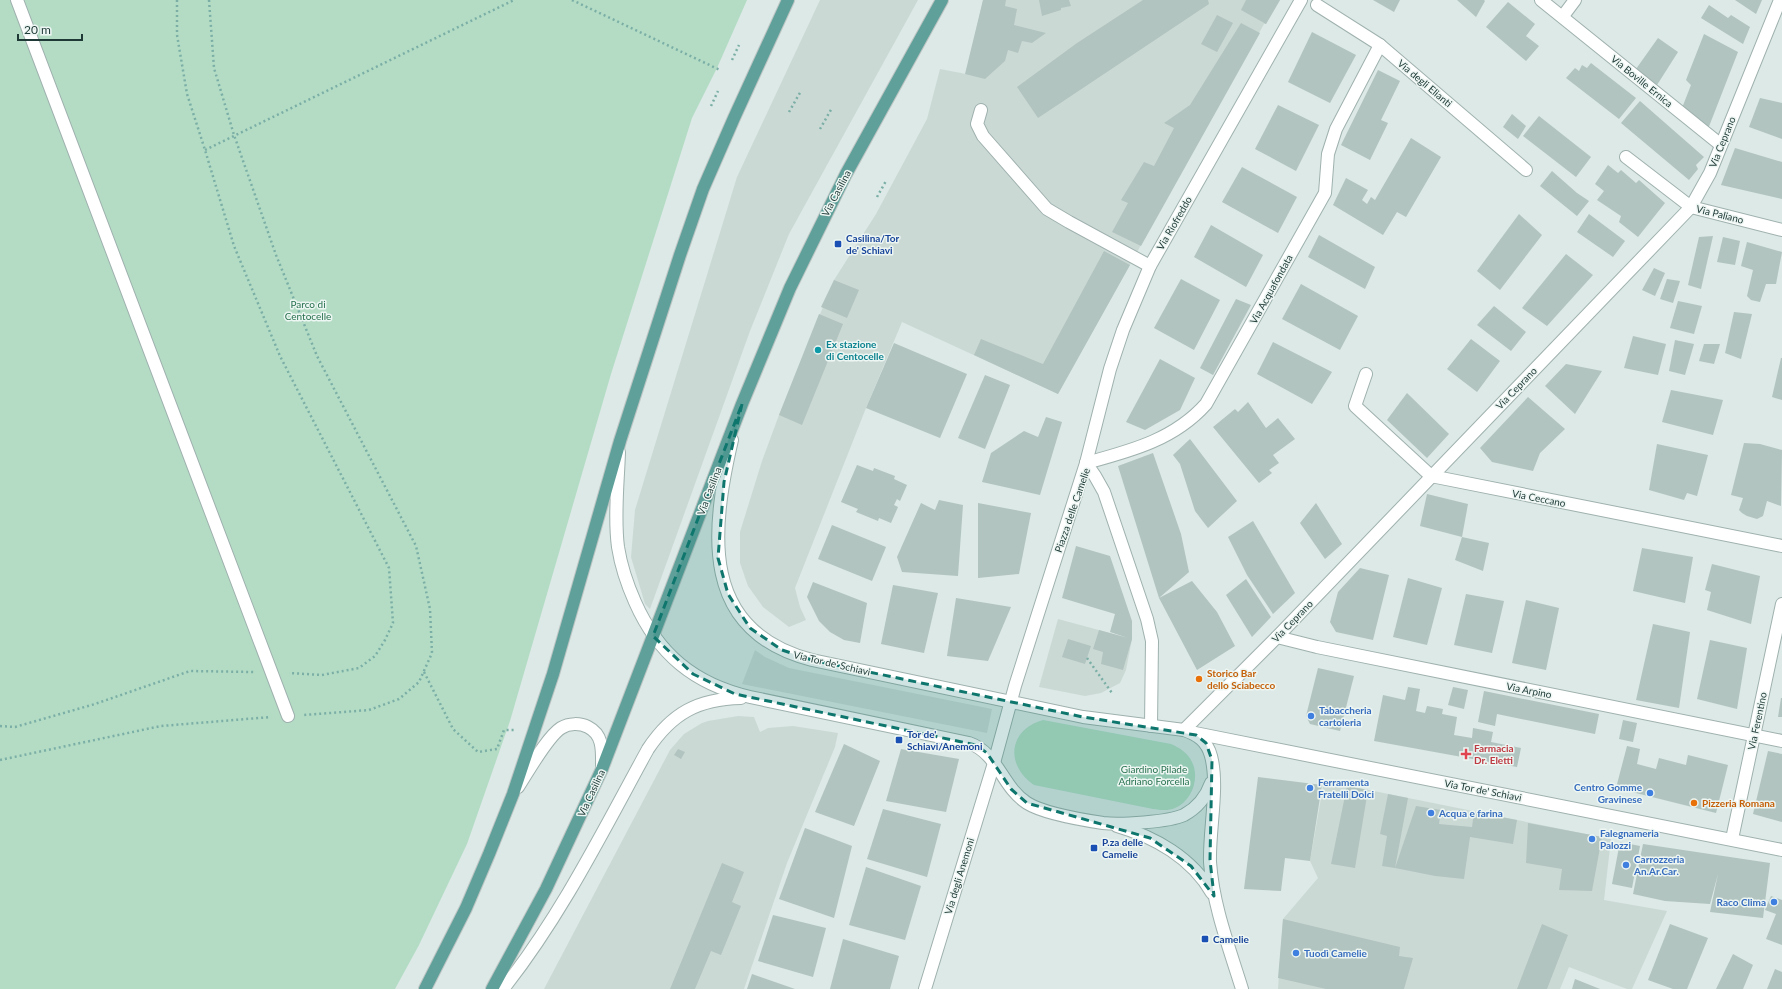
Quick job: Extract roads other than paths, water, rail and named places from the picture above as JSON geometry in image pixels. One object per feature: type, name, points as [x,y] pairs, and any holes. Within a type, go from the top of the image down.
[{"type":"main road","points":[[425,989],[466,908],[513,794],[553,674],[620,441],[680,255],[704,189],[734,118],[788,0]]},
{"type":"main road","name":"Via Casilina","points":[[492,989],[546,889],[602,769],[742,404],[779,313],[825,214],[942,0]]},
{"type":"street","points":[[17,0],[288,716]]},
{"type":"street","name":"Via Riofreddo","points":[[1086,463],[1110,369],[1123,330],[1150,266],[1301,0]]},
{"type":"street","name":"Via Boville Ernica","points":[[1541,0],[1563,16],[1721,145]]},
{"type":"street","points":[[1563,16],[1574,0]]},
{"type":"street","name":"Via Ceprano","points":[[1184,730],[1277,637],[1691,207],[1710,172],[1780,0]]},
{"type":"street","name":"Via degli Elianti","points":[[1318,5],[1380,45],[1526,170]]},
{"type":"street","name":"Via Acquafondata","points":[[1086,463],[1142,447],[1162,438],[1195,417],[1206,404],[1325,193],[1328,154],[1336,129],[1380,45]]},
{"type":"street","points":[[981,110],[977,124],[983,136],[1047,209],[1150,266]]},
{"type":"street","name":"Via Paliano","points":[[1626,157],[1691,207],[1782,230]]},
{"type":"street","points":[[1366,374],[1355,406],[1431,476]]},
{"type":"street","name":"Via Tor de' Schiavi","points":[[742,404],[732,441],[724,482],[718,528],[718,558],[720,572],[728,594],[737,612],[750,628],[773,645],[797,656],[1010,702]]},
{"type":"street","points":[[620,441],[617,514],[619,552],[630,590],[653,636],[665,651],[677,661],[705,681],[729,692],[759,700],[969,743],[981,748],[994,763],[1012,789],[1026,803],[1048,812],[1104,823],[1138,832],[1166,847],[1196,871],[1214,896]]},
{"type":"street","name":"Piazza delle Camelie","points":[[994,763],[1010,702],[1086,463]]},
{"type":"street","name":"Piazza delle Camelie","points":[[1086,463],[1104,492],[1147,619],[1152,641],[1151,726]]},
{"type":"street","name":"Via Ceccano","points":[[1431,476],[1782,546]]},
{"type":"street","name":"Via Ferentino","points":[[1732,839],[1782,604]]},
{"type":"street","name":"Via Arpino","points":[[1277,637],[1317,647],[1782,741]]},
{"type":"street","points":[[503,989],[567,897],[648,749],[663,729],[680,713],[704,702],[734,698],[759,700]]},
{"type":"street","points":[[1010,702],[1082,717],[1184,730],[1196,735],[1206,743],[1211,755],[1213,774],[1210,860],[1214,896],[1242,989]]},
{"type":"street","points":[[513,794],[551,738],[562,727],[569,725],[587,727],[597,734],[602,745],[602,769]]},
{"type":"street","name":"Via Tor de' Schiavi","points":[[1184,730],[1782,850]]},
{"type":"street","name":"Via degli Anemoni","points":[[925,989],[994,763]]},
{"type":"street","points":[[1104,823],[1160,820],[1183,815],[1199,805],[1209,787],[1213,774]]},
{"type":"place","name":"Casilina/Tor de' Schiavi","points":[[838,244]]},
{"type":"place","name":"Ex stazione di Centocelle","points":[[818,350]]},
{"type":"place","name":"Storico Bar dello Sciabecco","points":[[1199,679]]},
{"type":"place","name":"Tabaccheria cartoleria","points":[[1311,716]]},
{"type":"place","name":"Tor de' Schiavi/Anemoni","points":[[899,740]]},
{"type":"place","name":"Farmacia Dr. Eletti","points":[[1466,754]]},
{"type":"place","name":"Ferramenta Fratelli Dolci","points":[[1310,788]]},
{"type":"place","name":"Centro Gomme Gravinese","points":[[1650,793]]},
{"type":"place","name":"Pizzeria Romana","points":[[1694,803]]},
{"type":"place","name":"Acqua e farina","points":[[1431,813]]},
{"type":"place","name":"Falegnameria Palozzi","points":[[1592,839]]},
{"type":"place","name":"P.za delle Camelie","points":[[1094,848]]},
{"type":"place","name":"Carrozzeria An.Ar.Car.","points":[[1626,865]]},
{"type":"place","name":"Raco Clima","points":[[1774,902]]},
{"type":"place","name":"Camelie","points":[[1205,939]]},
{"type":"place","name":"Tuodì Camelie","points":[[1296,953]]},
{"type":"park label","name":"Parco di Centocelle","points":[[308,310]]},
{"type":"park label","name":"Giardino Pilade Adriano Forcella","points":[[1154,774]]}]
